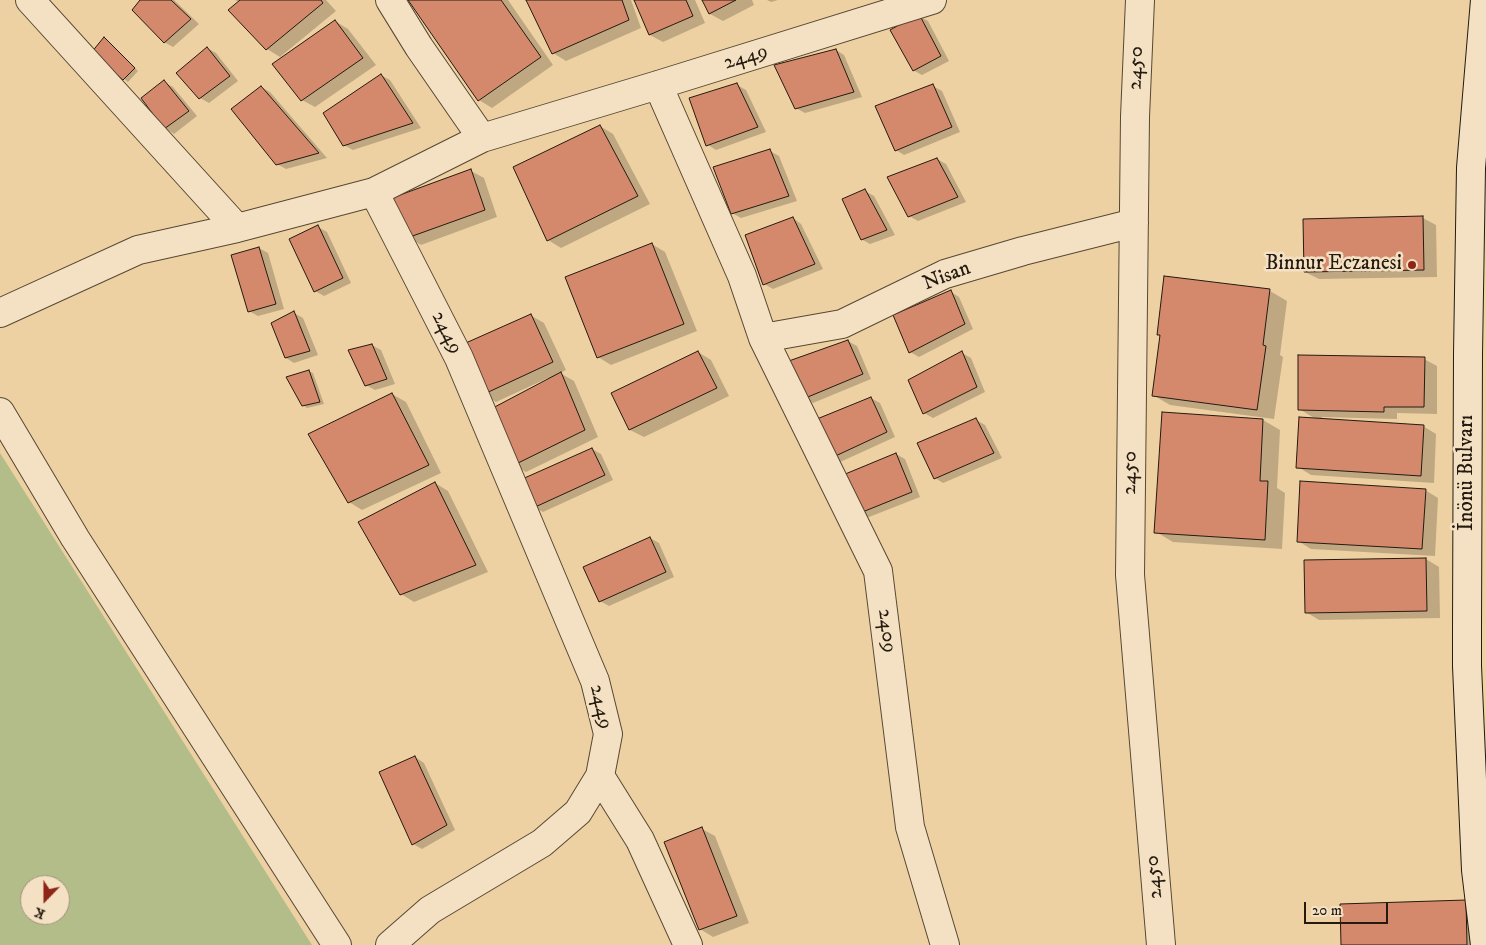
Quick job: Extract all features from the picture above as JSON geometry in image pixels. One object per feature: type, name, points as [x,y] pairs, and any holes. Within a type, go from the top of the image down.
[{"type":"street","points":[[30,0],[237,228]]},
{"type":"street","points":[[390,0],[419,47],[482,138]]},
{"type":"street","name":"2449","points":[[390,945],[430,910],[542,843],[578,812],[600,776],[608,734],[595,681],[459,358],[374,192],[482,138],[932,0]]},
{"type":"street","name":"2450","points":[[1140,0],[1134,223],[1130,575],[1161,945]]},
{"type":"street","name":"İnönü Bulvarı","points":[[1485,0],[1471,168],[1467,626],[1476,870],[1485,945]]},
{"type":"street","name":"2409","points":[[658,85],[742,276],[763,338],[878,571],[910,827],[946,945]]},
{"type":"street","points":[[0,313],[138,250],[237,228],[374,192]]},
{"type":"street","name":"Nisan","points":[[763,338],[842,324],[945,274],[1023,251],[1134,223]]},
{"type":"street","points":[[0,412],[75,538],[337,945]]},
{"type":"street","points":[[600,776],[640,840],[688,945]]},
{"type":"green space","points":[[0,453],[312,945],[0,945]]},
{"type":"building","points":[[140,0],[171,0],[191,19],[164,43],[132,10]]},
{"type":"building","points":[[240,0],[321,0],[323,3],[266,50],[228,10]]},
{"type":"building","points":[[408,0],[501,0],[541,57],[478,101]]},
{"type":"building","points":[[526,0],[622,0],[629,20],[552,54]]},
{"type":"building","points":[[634,0],[686,0],[693,16],[649,35]]},
{"type":"building","points":[[702,0],[736,0],[709,14]]},
{"type":"building","points":[[919,14],[941,56],[913,71],[890,30]]},
{"type":"building","points":[[335,20],[363,58],[301,101],[272,64]]},
{"type":"building","points":[[104,37],[135,68],[123,80],[91,53]]},
{"type":"building","points":[[207,47],[230,76],[199,99],[176,73]]},
{"type":"building","points":[[836,49],[854,92],[795,109],[774,65]]},
{"type":"building","points":[[381,74],[413,123],[343,146],[323,113]]},
{"type":"building","points":[[164,80],[189,111],[164,129],[141,98]]},
{"type":"building","points":[[737,83],[758,127],[706,146],[689,98]]},
{"type":"building","points":[[933,84],[952,127],[895,151],[875,106]]},
{"type":"building","points":[[261,86],[319,153],[276,165],[231,109]]},
{"type":"building","points":[[600,125],[638,196],[547,241],[513,167]]},
{"type":"building","points":[[770,149],[789,196],[731,214],[713,167]]},
{"type":"building","points":[[937,158],[958,197],[908,217],[887,177]]},
{"type":"building","points":[[471,169],[485,210],[407,238],[389,199]]},
{"type":"building","points":[[865,189],[887,230],[861,240],[842,199]]},
{"type":"building","points":[[1423,216],[1424,270],[1304,272],[1303,219]]},
{"type":"building","points":[[793,217],[815,264],[763,285],[745,235]]},
{"type":"building","points":[[318,225],[343,278],[314,292],[289,239]]},
{"type":"building","points":[[652,243],[684,324],[597,358],[565,277]]},
{"type":"building","points":[[259,247],[276,304],[248,312],[231,255]]},
{"type":"building","points":[[1164,276],[1270,289],[1263,345],[1266,346],[1257,410],[1152,396],[1160,335],[1157,335]]},
{"type":"building","points":[[951,290],[965,324],[909,353],[893,315]]},
{"type":"building","points":[[294,311],[310,351],[285,358],[271,323]]},
{"type":"building","points":[[531,314],[553,362],[482,395],[459,346]]},
{"type":"building","points":[[848,340],[863,374],[803,399],[786,362]]},
{"type":"building","points":[[372,344],[387,379],[365,386],[348,350]]},
{"type":"building","points":[[698,351],[717,388],[629,430],[611,393]]},
{"type":"building","points":[[962,351],[977,387],[923,414],[908,380]]},
{"type":"building","points":[[1298,355],[1425,357],[1424,407],[1384,407],[1384,412],[1298,410]]},
{"type":"building","points":[[309,370],[320,402],[302,406],[286,377]]},
{"type":"building","points":[[561,372],[585,430],[512,466],[489,410]]},
{"type":"building","points":[[392,393],[429,465],[348,503],[308,434]]},
{"type":"building","points":[[871,397],[887,432],[829,459],[812,421]]},
{"type":"building","points":[[1162,412],[1263,419],[1260,481],[1268,481],[1265,540],[1154,533]]},
{"type":"building","points":[[1299,417],[1424,425],[1421,476],[1296,468]]},
{"type":"building","points":[[976,418],[994,453],[934,479],[917,443]]},
{"type":"building","points":[[592,448],[605,475],[533,508],[520,480]]},
{"type":"building","points":[[896,453],[912,492],[855,515],[838,477]]},
{"type":"building","points":[[1300,481],[1426,489],[1422,549],[1297,542]]},
{"type":"building","points":[[435,482],[476,565],[400,595],[358,522]]},
{"type":"building","points":[[650,537],[666,572],[599,602],[583,567]]},
{"type":"building","points":[[1426,558],[1427,611],[1305,613],[1304,560]]},
{"type":"building","points":[[415,756],[447,825],[412,845],[379,772]]},
{"type":"building","points":[[702,827],[737,916],[699,930],[664,842]]},
{"type":"building","points":[[1466,900],[1467,945],[1341,945],[1340,904]]},
{"type":"place","name":"Binnur Eczanesi","points":[[1412,265]]}]
